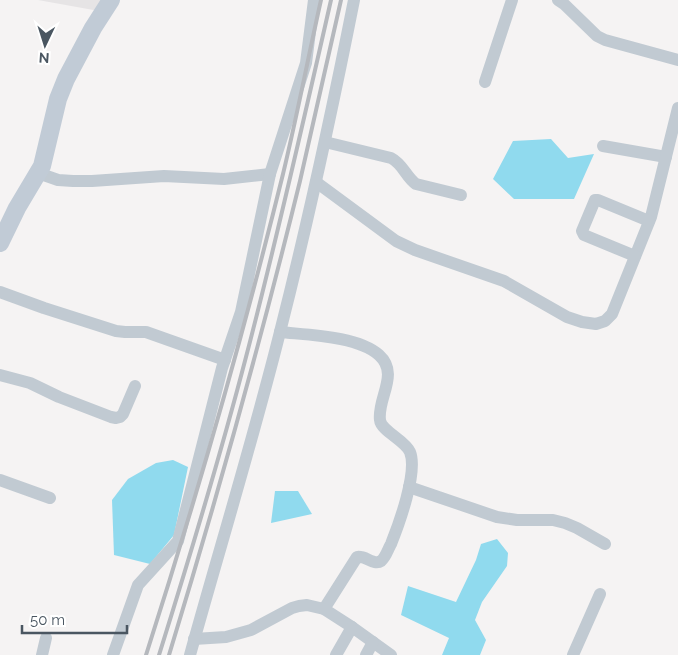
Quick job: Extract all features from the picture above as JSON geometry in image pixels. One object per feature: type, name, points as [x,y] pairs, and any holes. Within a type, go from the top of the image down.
[{"type":"street","points":[[0,243],[17,208],[42,166],[58,99],[66,79],[93,28],[111,0]]},
{"type":"street","points":[[113,655],[138,585],[178,541],[225,360],[241,312],[270,174],[306,63],[314,0]]},
{"type":"street","points":[[190,655],[280,332],[325,142],[354,0]]},
{"type":"street","points":[[485,82],[512,0]]},
{"type":"street","points":[[558,0],[597,36],[605,40],[678,60]]},
{"type":"street","points":[[316,182],[396,241],[415,250],[504,281],[567,317],[596,324],[605,321],[612,314],[636,256],[670,154],[678,108]]},
{"type":"street","points":[[325,142],[391,158],[400,164],[412,182],[461,195]]},
{"type":"street","points":[[603,146],[670,154]]},
{"type":"street","points":[[38,173],[58,180],[73,181],[164,176],[224,179],[270,174]]},
{"type":"street","points":[[636,256],[584,235],[582,231],[595,200],[649,221]]},
{"type":"street","points":[[0,292],[44,308],[116,330],[146,332],[225,360]]},
{"type":"street","points":[[280,332],[360,343],[380,356],[386,363],[387,374],[387,383],[380,410],[380,421],[383,426],[404,444],[410,451],[412,458],[406,501],[385,556],[382,560],[376,562],[361,556],[357,557],[324,609]]},
{"type":"street","points":[[0,375],[30,383],[59,397],[116,418],[123,414],[135,386]]},
{"type":"street","points":[[0,480],[50,498]]},
{"type":"street","points":[[408,487],[496,517],[517,520],[553,520],[565,523],[605,544]]},
{"type":"street","points":[[573,655],[600,594]]},
{"type":"street","points":[[194,639],[226,637],[251,630],[292,608],[307,605],[324,609],[391,655]]},
{"type":"street","points":[[336,655],[352,627]]},
{"type":"street","points":[[42,655],[46,638]]},
{"type":"street","points":[[366,655],[373,642]]},
{"type":"shaded area","points":[[38,0],[108,0],[99,11]]},
{"type":"water","points":[[551,139],[568,158],[594,154],[574,199],[514,199],[493,179],[513,141]]},
{"type":"water","points":[[173,460],[188,467],[174,535],[150,564],[114,555],[112,500],[128,479],[156,463]]},
{"type":"water","points":[[275,491],[298,491],[312,514],[271,523]]},
{"type":"water","points":[[497,539],[508,553],[507,566],[482,602],[475,620],[486,640],[480,655],[442,655],[449,638],[401,615],[408,586],[456,602],[476,560],[481,544]]},
{"type":"railway","points":[[146,655],[236,355],[288,152],[321,0]]},
{"type":"railway","points":[[159,655],[226,432],[246,357],[331,0]]},
{"type":"railway","points":[[169,655],[221,478],[270,300],[300,181],[341,0]]}]
